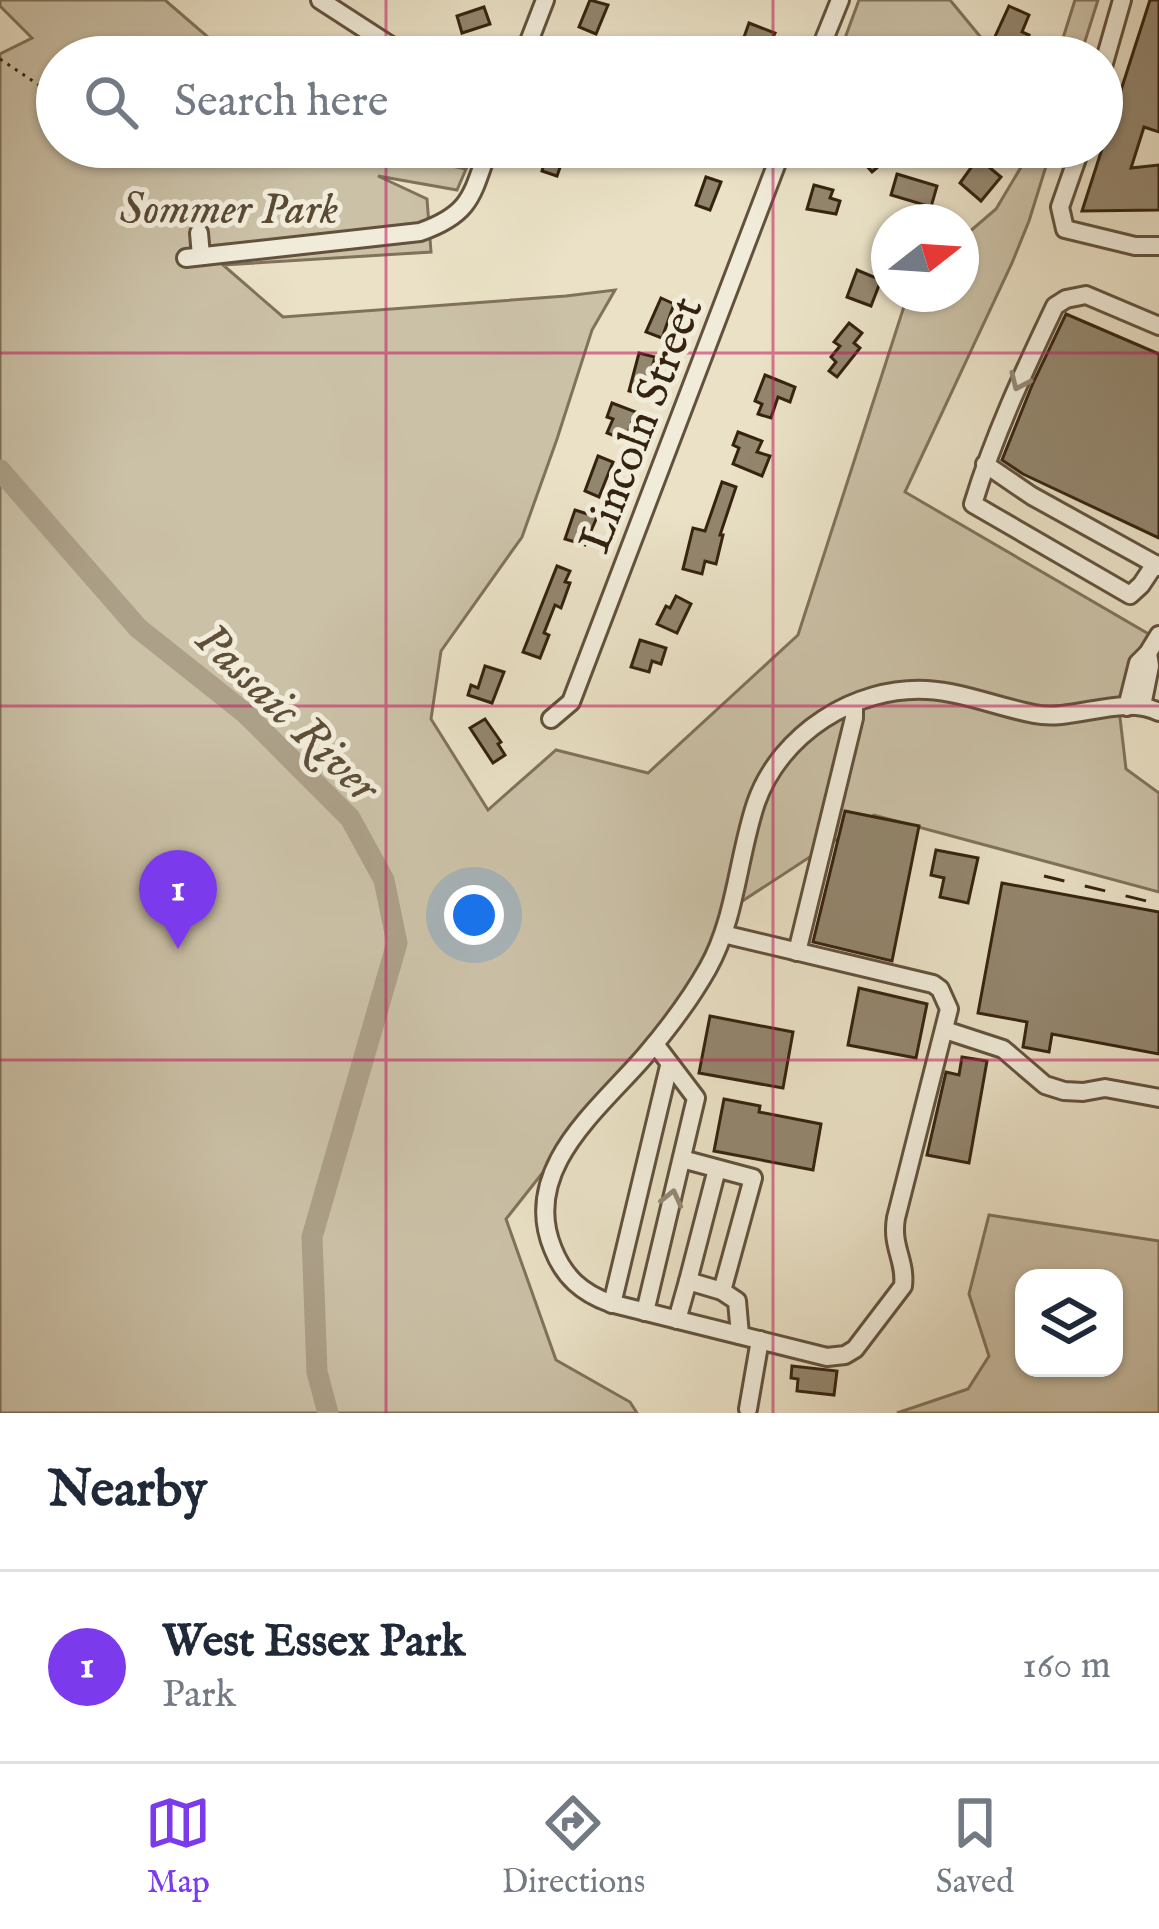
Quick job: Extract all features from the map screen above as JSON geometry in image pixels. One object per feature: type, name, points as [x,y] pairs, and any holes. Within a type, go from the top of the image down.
[{"type":"street","points":[[320,0],[376,36]]},
{"type":"street","points":[[532,36],[545,0]]},
{"type":"street","points":[[829,36],[840,0]]},
{"type":"street","points":[[1112,36],[1122,0]]},
{"type":"street","points":[[199,233],[194,257],[420,232],[446,223],[469,202],[481,168]]},
{"type":"street","name":"Lincoln Street","points":[[550,719],[571,702],[776,168]]},
{"type":"street","points":[[1074,168],[1060,207],[1065,229],[1135,246],[1159,246]]},
{"type":"street","points":[[985,464],[1157,566],[1130,595],[973,504],[985,464],[1018,383],[1055,306],[1086,295],[1159,326]]},
{"type":"street","points":[[723,934],[933,984],[949,1009],[893,1236],[904,1277],[899,1293],[855,1349],[845,1355],[827,1357],[613,1304],[581,1290],[550,1243],[543,1209],[555,1166],[564,1149],[674,1021],[706,972],[723,934],[756,804],[796,741],[824,718],[891,692],[925,689],[1051,716],[1143,708],[1138,663],[1155,645]]},
{"type":"street","points":[[1105,710],[1131,659],[1155,645]]},
{"type":"street","points":[[797,952],[854,704]]},
{"type":"street","points":[[945,1030],[1003,1048],[1045,1085],[1083,1092],[1105,1088],[1159,1098]]},
{"type":"street","points":[[645,1312],[696,1098],[655,1044]]},
{"type":"street","points":[[613,1304],[669,1066]]},
{"type":"street","points":[[682,1159],[753,1178],[722,1291]]},
{"type":"street","points":[[677,1320],[717,1169]]},
{"type":"street","points":[[688,1281],[737,1301],[740,1335]]},
{"type":"street","points":[[748,1409],[760,1340]]},
{"type":"path","points":[[0,58],[36,83]]},
{"type":"green space","name":"Sommer Park","points":[[0,0],[165,0],[207,36],[36,36],[36,168],[466,169],[457,190],[378,176],[427,199],[431,252],[223,265],[283,317],[615,290],[592,330],[522,537],[441,651],[431,719],[488,810],[556,750],[648,773],[798,635],[902,312],[979,312],[979,224],[996,209],[1020,168],[1045,168],[1012,263],[905,492],[1159,640],[1119,709],[1126,769],[1159,793],[1159,892],[874,815],[721,915],[696,979],[506,1219],[556,1360],[630,1402],[637,1413],[0,1413],[0,54],[32,38],[0,6]]},
{"type":"green space","points":[[859,0],[950,0],[980,36],[846,36]]},
{"type":"green space","points":[[1075,0],[1098,0],[1087,36],[1064,36]]},
{"type":"green space","points":[[989,1215],[1159,1241],[1159,1413],[897,1413],[968,1389],[989,1356],[969,1294]]},
{"type":"building","points":[[590,0],[608,5],[596,34],[579,27]]},
{"type":"building","points":[[1150,0],[1159,0],[1159,132],[1144,127],[1131,168],[1159,165],[1159,210],[1082,211],[1096,168],[1123,168],[1123,84]]},
{"type":"building","points":[[1009,6],[1029,15],[1022,32],[1028,36],[995,36]]},
{"type":"building","points":[[484,7],[490,24],[462,33],[457,16]]},
{"type":"building","points":[[749,23],[775,33],[774,36],[744,36]]},
{"type":"building","points":[[543,168],[560,168],[557,176]]},
{"type":"building","points":[[971,168],[990,168],[1001,177],[981,201],[960,183]]},
{"type":"building","points":[[897,174],[937,186],[932,204],[891,195]]},
{"type":"building","points":[[706,177],[721,182],[710,210],[696,205]]},
{"type":"building","points":[[814,185],[833,190],[830,198],[840,201],[836,214],[807,209]]},
{"type":"building","points":[[857,270],[871,276],[871,306],[847,297]]},
{"type":"building","points":[[661,298],[674,304],[662,338],[646,332]]},
{"type":"building","points":[[1066,314],[1159,354],[1159,538],[1002,460]]},
{"type":"building","points":[[849,323],[862,333],[854,343],[860,348],[837,377],[829,371],[836,362],[831,357],[840,346],[834,342]]},
{"type":"building","points":[[639,353],[655,357],[645,395],[629,391]]},
{"type":"building","points":[[765,375],[795,387],[790,402],[778,397],[771,418],[758,414],[762,404],[755,401]]},
{"type":"building","points":[[612,403],[636,412],[625,440],[607,433],[613,419],[607,417]]},
{"type":"building","points":[[738,432],[762,441],[757,452],[770,456],[762,476],[733,464]]},
{"type":"building","points":[[598,456],[613,462],[599,497],[585,491]]},
{"type":"building","points":[[722,482],[736,487],[716,564],[705,561],[702,574],[683,569],[693,528],[705,531]]},
{"type":"building","points":[[575,510],[597,517],[585,545],[565,539]]},
{"type":"building","points":[[557,566],[570,571],[565,582],[570,583],[561,608],[555,605],[540,658],[523,652]]},
{"type":"building","points":[[676,596],[691,604],[677,633],[657,624]]},
{"type":"building","points":[[640,640],[666,648],[661,664],[652,661],[649,672],[631,667]]},
{"type":"building","points":[[485,666],[504,672],[492,703],[468,695],[471,685],[478,688]]},
{"type":"building","points":[[485,719],[505,755],[493,763],[470,728]]},
{"type":"building","points":[[845,811],[919,826],[892,961],[813,942]]},
{"type":"building","points":[[936,850],[978,858],[968,903],[940,897],[944,878],[931,875]]},
{"type":"building","points":[[1002,883],[1159,912],[1159,1054],[1052,1034],[1049,1052],[1023,1047],[1027,1022],[978,1013]]},
{"type":"building","points":[[859,988],[927,1004],[916,1058],[848,1045]]},
{"type":"building","points":[[710,1016],[793,1032],[783,1088],[699,1073]]},
{"type":"building","points":[[962,1057],[987,1061],[969,1163],[927,1155],[946,1072],[959,1075]]},
{"type":"building","points":[[724,1099],[760,1106],[759,1112],[821,1124],[813,1170],[714,1151]]},
{"type":"building","points":[[792,1366],[837,1371],[834,1395],[797,1391]]},
{"type":"waterway","name":"Passaic River","points":[[0,470],[138,628],[245,713],[350,818],[384,880],[397,943],[312,1237],[317,1372],[328,1413]]},
{"type":"railway","points":[[1044,876],[1159,904]]},
{"type":"place","name":"West Essex Park","points":[[178,949]]}]
